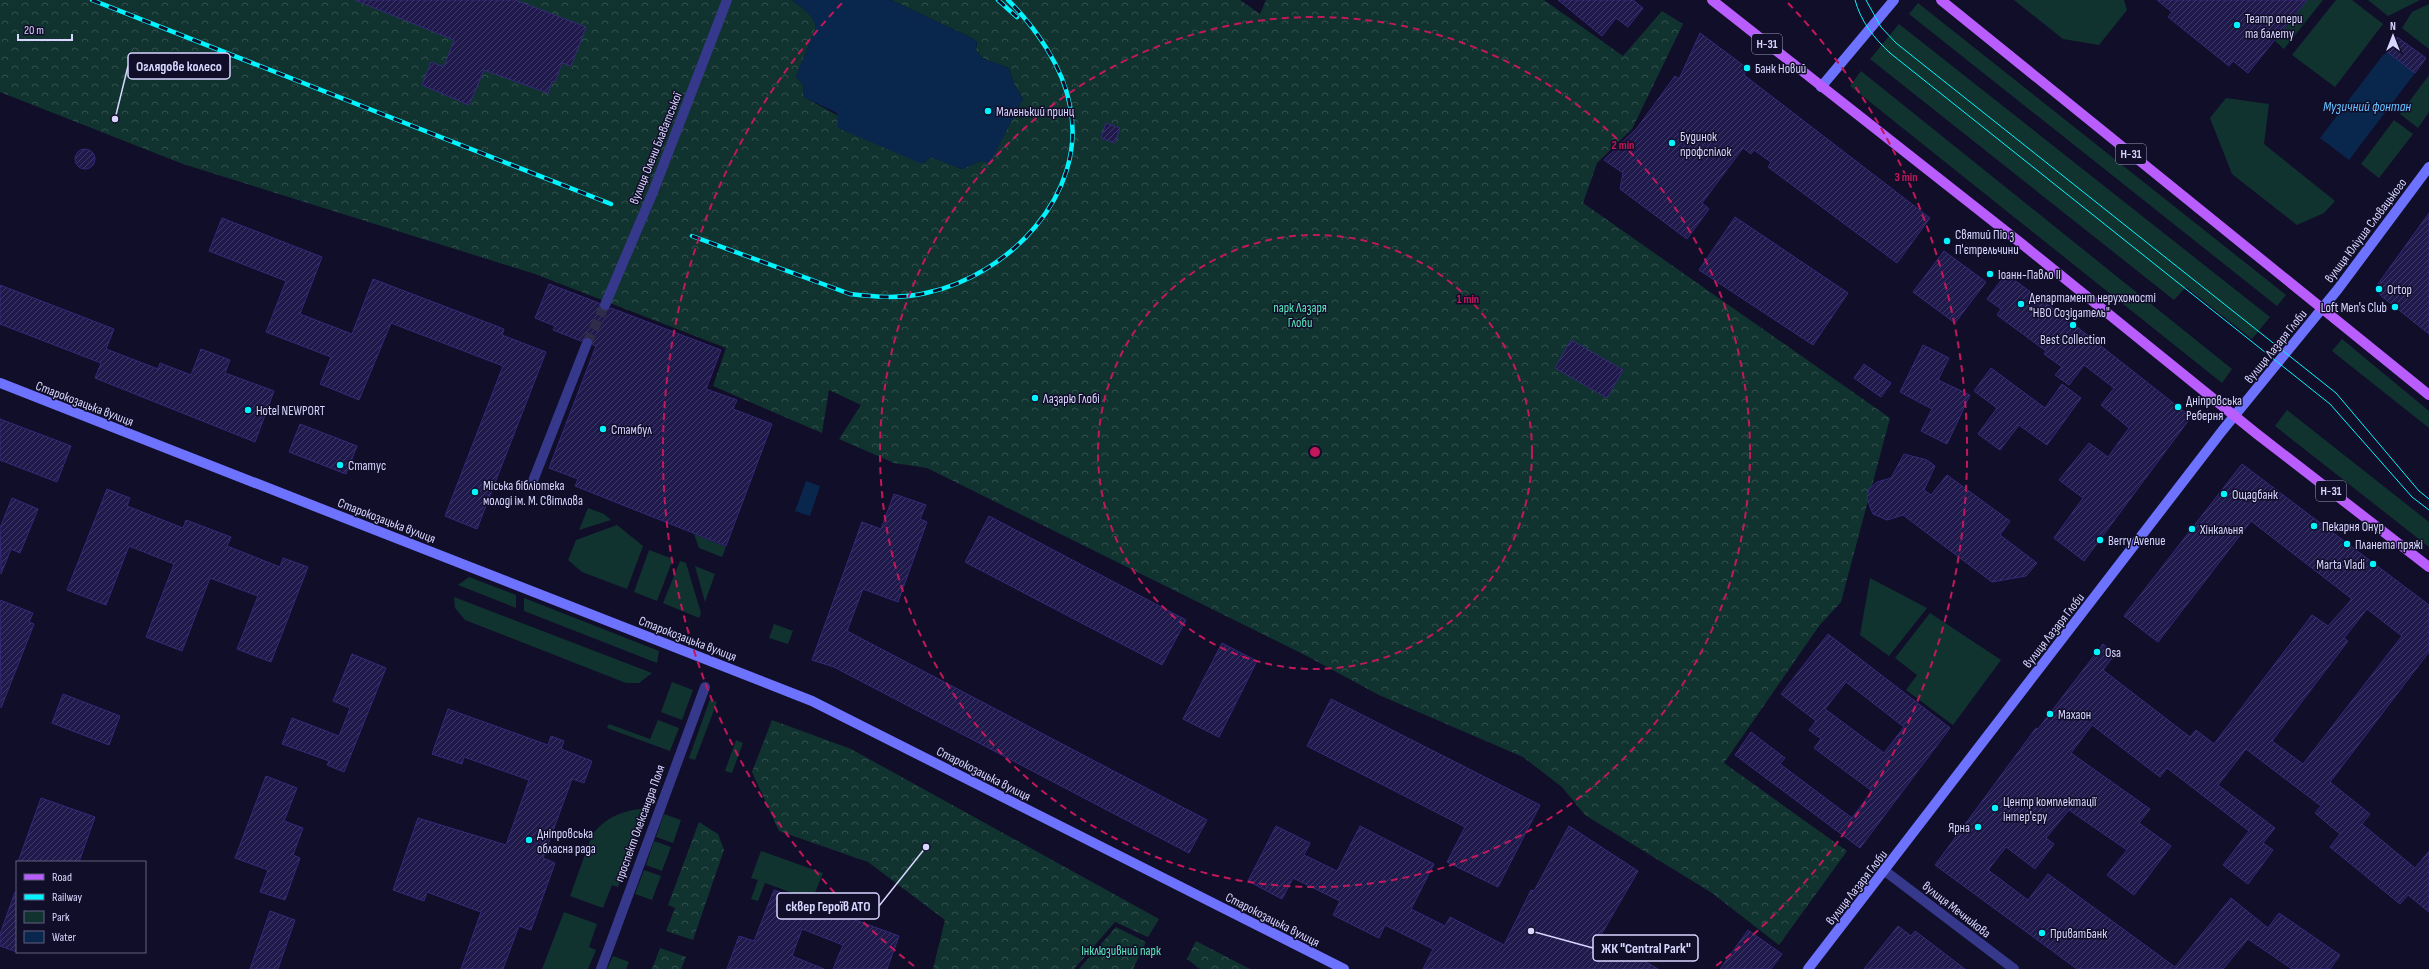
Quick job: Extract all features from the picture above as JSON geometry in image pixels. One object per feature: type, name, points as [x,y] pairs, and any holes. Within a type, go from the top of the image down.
[{"type":"main road","name":"Н-31","points":[[1712,0],[2234,416],[2429,566]]},
{"type":"main road","name":"Н-31","points":[[1941,0],[2429,395]]},
{"type":"street","points":[[1821,87],[1894,0]]},
{"type":"street","name":"вулиця Олени Блаватської","points":[[605,305],[653,192],[726,3]]},
{"type":"street","name":"вулиця Юліуша Словацького","points":[[2322,309],[2429,167]]},
{"type":"street","name":"вулиця Лазаря Глоби","points":[[1808,969],[2234,416],[2322,309]]},
{"type":"street","points":[[530,486],[587,343]]},
{"type":"street","name":"Старокозацька вулиця","points":[[0,383],[812,701],[1344,969]]},
{"type":"street","name":"проспект Олександра Поля","points":[[600,969],[705,687]]},
{"type":"street","name":"вулиця Мечникова","points":[[1885,871],[2014,969]]},
{"type":"green space","name":"парк Лазаря Глоби","points":[[0,0],[792,0],[810,15],[816,28],[796,76],[803,85],[804,97],[924,163],[930,157],[934,157],[961,169],[981,161],[1023,99],[1014,84],[1009,68],[984,59],[976,51],[977,42],[972,38],[891,0],[1240,0],[1260,14],[1266,0],[1544,0],[1623,56],[1662,11],[1683,24],[1632,129],[1597,163],[1583,203],[1890,418],[1841,602],[1819,626],[1724,763],[1847,851],[1779,945],[1712,893],[1585,815],[1562,787],[1523,757],[1379,695],[1303,654],[927,468],[894,463],[839,439],[861,405],[829,390],[822,433],[713,386],[726,348],[535,274],[183,164],[0,92]]},
{"type":"green space","points":[[2014,0],[2124,0],[2127,10],[2099,45],[2063,39]]},
{"type":"green space","points":[[2307,0],[2323,0],[2284,49],[2275,41]]},
{"type":"green space","points":[[2336,0],[2352,0],[2383,24],[2335,87],[2292,55]]},
{"type":"green space","points":[[2368,0],[2420,0],[2388,16]]},
{"type":"green space","points":[[1918,3],[2286,295],[2277,306],[1909,14]]},
{"type":"green space","points":[[2429,4],[2429,49],[2402,28],[2412,12]]},
{"type":"green space","points":[[1899,24],[2270,317],[2252,339],[2186,287],[2174,300],[1870,59]]},
{"type":"green space","points":[[1861,71],[2232,369],[2222,383],[1850,86]]},
{"type":"green space","points":[[2429,75],[2429,112],[2418,128],[2400,114]]},
{"type":"green space","points":[[2226,98],[2269,104],[2264,144],[2335,201],[2324,213],[2297,225],[2232,174],[2210,118]]},
{"type":"green space","points":[[2394,120],[2413,134],[2379,178],[2361,164]]},
{"type":"green space","points":[[2342,339],[2429,411],[2429,428],[2332,351]]},
{"type":"green space","points":[[2287,410],[2429,522],[2429,547],[2275,426]]},
{"type":"green space","points":[[588,508],[604,514],[611,520],[579,530]]},
{"type":"green space","points":[[617,525],[643,546],[627,589],[582,572],[568,560],[576,540]]},
{"type":"green space","points":[[694,534],[726,547],[722,557],[699,548]]},
{"type":"green space","points":[[649,550],[673,559],[657,601],[634,592]]},
{"type":"green space","points":[[680,561],[686,563],[701,613],[699,618],[663,603]]},
{"type":"green space","points":[[695,566],[715,574],[705,602]]},
{"type":"green space","points":[[469,577],[516,595],[516,608],[458,585]]},
{"type":"green space","points":[[1870,578],[1927,608],[1889,656],[1860,635]]},
{"type":"green space","points":[[454,597],[652,673],[639,683],[626,683],[465,620],[455,608]]},
{"type":"green space","points":[[524,598],[659,651],[657,663],[524,611]]},
{"type":"green space","points":[[1930,613],[2001,660],[1953,725],[1906,690],[1917,675],[1895,658]]},
{"type":"green space","points":[[774,624],[793,631],[788,644],[769,638]]},
{"type":"green space","points":[[672,682],[693,690],[682,720],[661,712]]},
{"type":"green space","points":[[710,699],[717,702],[695,760],[689,758]]},
{"type":"green space","points":[[658,720],[679,728],[670,751],[607,728],[609,724],[650,739]]},
{"type":"green space","points":[[772,720],[851,749],[1159,919],[1148,937],[1115,922],[1074,969],[933,969],[945,920],[868,862],[779,831],[752,772]]},
{"type":"green space","points":[[736,740],[743,743],[732,773],[725,771]]},
{"type":"green space","points":[[640,809],[647,809],[618,887],[612,885],[603,908],[570,896],[592,835],[607,820],[619,814]]},
{"type":"green space","points":[[664,814],[681,820],[673,843],[656,837]]},
{"type":"green space","points":[[699,822],[718,834],[724,850],[693,940],[666,931],[675,908],[668,905]]},
{"type":"green space","points":[[654,841],[671,847],[662,871],[646,865]]},
{"type":"green space","points":[[761,851],[823,873],[812,900],[765,883],[758,901],[751,899],[758,880],[751,878]]},
{"type":"green space","points":[[644,870],[661,876],[652,900],[635,894]]},
{"type":"green space","points":[[564,912],[597,924],[589,947],[596,950],[588,969],[542,969]]},
{"type":"green space","name":"Інклюзивний парк","points":[[1116,927],[1146,942],[1133,969],[1079,969]]},
{"type":"green space","points":[[1196,941],[1250,969],[1200,969],[1187,959]]},
{"type":"green space","points":[[660,948],[686,957],[681,969],[652,969]]},
{"type":"green space","points":[[613,956],[629,962],[626,969],[607,969]]},
{"type":"water","points":[[792,0],[891,0],[972,38],[977,42],[976,51],[984,59],[1009,68],[1014,84],[1023,99],[990,163],[981,161],[962,169],[930,157],[924,163],[920,163],[838,128],[837,113],[804,97],[803,85],[796,76],[816,28],[810,15]]},
{"type":"water","name":"Музичний фонтан","points":[[2386,51],[2415,73],[2349,160],[2320,138]]},
{"type":"water","points":[[806,481],[820,486],[810,516],[795,511]]},
{"type":"building","points":[[355,0],[515,0],[586,27],[571,66],[562,63],[555,82],[552,81],[548,93],[484,70],[469,105],[422,85],[431,62],[444,67],[454,40]]},
{"type":"building","points":[[1558,0],[1633,0],[1643,8],[1628,27],[1616,18],[1602,36]]},
{"type":"building","name":"Театр опери та балету","points":[[2157,0],[2307,0],[2248,73],[2233,61],[2229,66],[2168,17],[2172,12]]},
{"type":"building","name":"Будинок профспілок","points":[[1700,33],[1747,68],[1744,75],[1930,218],[1897,263],[1768,167],[1771,162],[1754,150],[1751,154],[1743,148],[1702,203],[1709,209],[1687,239],[1620,189],[1623,173],[1604,160],[1637,128],[1675,76],[1679,79]]},
{"type":"building","points":[[2397,37],[2426,58],[2415,73],[2386,51]]},
{"type":"building","points":[[1106,123],[1120,128],[1115,143],[1101,138]]},
{"type":"building","points":[[85,149],[92,152],[95,159],[92,166],[85,169],[78,166],[75,159],[78,152]]},
{"type":"building","points":[[2429,213],[2429,334],[2380,295],[2378,284]]},
{"type":"building","points":[[1735,217],[1848,293],[1813,345],[1699,270]]},
{"type":"building","points":[[222,218],[322,257],[300,314],[352,334],[373,279],[504,329],[502,335],[546,352],[477,529],[445,516],[503,366],[391,323],[359,400],[320,384],[331,357],[266,332],[286,281],[209,251]]},
{"type":"building","points":[[1944,251],[1986,282],[1955,323],[1913,292]]},
{"type":"building","points":[[2006,274],[2058,312],[2191,417],[2084,561],[2054,538],[2083,498],[2059,480],[2089,443],[2108,457],[2129,428],[2101,405],[2114,388],[2084,365],[2069,385],[2055,375],[2062,367],[2044,354],[2046,351],[1997,315],[2001,309],[1987,299]]},
{"type":"building","points":[[549,284],[599,303],[600,309],[603,311],[611,308],[721,350],[706,389],[737,400],[733,409],[772,424],[726,546],[575,486],[578,479],[549,468],[596,346],[593,345],[590,337],[586,337],[581,341],[553,330],[555,326],[535,318]]},
{"type":"building","points":[[0,285],[114,329],[106,349],[158,369],[160,363],[191,375],[201,349],[230,360],[225,373],[274,391],[255,442],[95,378],[101,363],[0,324]]},
{"type":"building","points":[[1571,340],[1623,370],[1607,398],[1555,368]]},
{"type":"building","points":[[1923,345],[1949,358],[1938,380],[1970,395],[1947,444],[1921,431],[1932,409],[1900,392]]},
{"type":"building","points":[[1864,364],[1891,383],[1881,397],[1854,378]]},
{"type":"building","points":[[1991,368],[2045,408],[2062,384],[2081,398],[2047,445],[2019,425],[2000,450],[1978,434],[1997,408],[1974,391]]},
{"type":"building","points":[[0,419],[71,446],[57,482],[0,460]]},
{"type":"building","points":[[300,424],[357,446],[346,474],[289,452]]},
{"type":"building","points":[[1904,454],[1927,460],[1935,466],[1924,490],[1931,495],[1947,475],[2010,521],[2000,535],[2037,563],[2026,576],[1992,582],[1903,515],[1887,520],[1873,514],[1867,499],[1869,489],[1877,482],[1891,478]]},
{"type":"building","points":[[2242,464],[2429,605],[2429,652],[2330,782],[2370,814],[2362,824],[2415,868],[2429,851],[2429,912],[2408,895],[2400,904],[2330,847],[2340,834],[2315,813],[2321,806],[2246,749],[2218,785],[2275,828],[2263,843],[2273,850],[2248,884],[2223,865],[2249,831],[2167,768],[2160,777],[2092,725],[2071,753],[2150,809],[2139,823],[2171,846],[2134,895],[2107,875],[2127,850],[2069,810],[2046,838],[2054,844],[2035,869],[2006,847],[1988,870],[2028,900],[2048,874],[2175,967],[2231,898],[2268,928],[2279,913],[2340,955],[2330,969],[2292,969],[2248,939],[2223,969],[2077,969],[1935,865],[2036,728],[2038,729],[2103,644],[2115,654],[2103,670],[2190,737],[2196,730],[2214,744],[2312,615],[2328,626],[2352,599],[2251,521],[2158,642],[2124,616]],"holes":[[[2367,609],[2402,636],[2303,764],[2272,741],[2348,641],[2344,638]]]},
{"type":"building","points":[[107,489],[130,498],[127,506],[183,528],[186,520],[231,537],[227,546],[280,567],[283,558],[308,567],[271,662],[237,649],[258,596],[210,578],[182,651],[146,637],[174,564],[129,546],[106,605],[67,590]]},
{"type":"building","points":[[894,494],[926,505],[920,519],[927,522],[898,602],[863,589],[847,631],[1207,820],[1189,853],[834,667],[812,660],[862,522],[881,529]]},
{"type":"building","points":[[12,498],[38,509],[20,553],[11,549],[1,574],[0,528]]},
{"type":"building","points":[[989,516],[1186,620],[1162,665],[965,562]]},
{"type":"building","points":[[0,600],[33,613],[29,622],[34,624],[1,708]]},
{"type":"building","points":[[1828,634],[1950,728],[1860,848],[1735,755],[1751,732],[1785,758],[1780,764],[1852,818],[1872,791],[1814,748],[1821,739],[1809,730],[1816,721],[1781,694]],"holes":[[[1846,682],[1904,727],[1884,753],[1825,709]]]},
{"type":"building","points":[[1222,643],[1257,661],[1219,737],[1183,719]]},
{"type":"building","points":[[352,654],[386,668],[344,772],[327,765],[329,761],[282,744],[292,718],[339,736],[350,708],[333,701]]},
{"type":"building","points":[[63,694],[120,716],[109,745],[52,723]]},
{"type":"building","points":[[1331,699],[1540,805],[1498,887],[1447,862],[1465,827],[1307,746]]},
{"type":"building","name":"Дніпровська обласна рада","points":[[448,709],[548,745],[551,736],[564,741],[561,749],[592,761],[584,783],[572,779],[543,858],[555,863],[531,930],[519,926],[503,969],[461,969],[481,912],[427,892],[424,901],[393,890],[418,818],[506,845],[529,780],[464,757],[462,764],[432,754]]},
{"type":"building","points":[[266,776],[297,788],[284,821],[303,828],[293,855],[300,858],[285,900],[260,892],[268,870],[235,858]]},
{"type":"building","points":[[41,798],[95,817],[79,861],[18,861]]},
{"type":"building","points":[[1276,826],[1310,843],[1304,855],[1337,871],[1360,826],[1434,864],[1411,909],[1445,926],[1450,917],[1504,945],[1531,890],[1534,891],[1569,826],[1638,871],[1601,935],[1658,969],[1423,969],[1433,949],[1385,925],[1379,938],[1333,915],[1340,901],[1293,878],[1282,899],[1248,881]]},
{"type":"building","points":[[774,890],[899,936],[887,969],[833,969],[843,945],[802,929],[792,956],[824,969],[727,969],[739,936],[754,941]]},
{"type":"building","points":[[16,892],[16,952],[0,946],[0,934]]},
{"type":"building","points":[[270,911],[295,920],[278,969],[250,969]]},
{"type":"building","points":[[1898,926],[1911,936],[1915,931],[1965,969],[1864,969]]},
{"type":"building","points":[[1748,930],[1782,954],[1771,969],[1720,969]]},
{"type":"tunnel","points":[[587,343],[605,305]]},
{"type":"tram line","points":[[1855,0],[1864,22],[1890,53],[2330,404],[2412,497],[2429,510]]},
{"type":"tram line","points":[[1866,0],[1881,27],[1896,43],[2336,393],[2419,491],[2429,499]]},
{"type":"railway","points":[[92,0],[611,204]]},
{"type":"railway","points":[[998,0],[1017,17]]},
{"type":"railway","points":[[692,236],[850,294],[879,297],[916,295],[956,284],[986,269],[1012,250],[1036,226],[1054,200],[1067,170],[1072,139],[1070,106],[1055,63],[1029,23],[1008,0]]},
{"type":"place","name":"Театр опери та балету","points":[[2237,25]]},
{"type":"place","name":"Банк Новий","points":[[1747,68]]},
{"type":"place","name":"Маленький принц","points":[[988,111]]},
{"type":"place","name":"Оглядове колесо","points":[[115,119]]},
{"type":"place","name":"Будинок профспілок","points":[[1672,143]]},
{"type":"place","name":"Святий Піо з П'єтрельчини","points":[[1947,241]]},
{"type":"place","name":"Іоанн-Павло II","points":[[1990,274]]},
{"type":"place","name":"Ortop","points":[[2379,289]]},
{"type":"place","name":"Департамент нерухомості \"НВО Созідатель\"","points":[[2021,304]]},
{"type":"place","name":"Loft Men's Club","points":[[2395,307]]},
{"type":"place","name":"Best Collection","points":[[2073,325]]},
{"type":"place","name":"Лазарю Глобі","points":[[1035,398]]},
{"type":"place","name":"Дніпровська Реберня","points":[[2178,407]]},
{"type":"place","name":"Hotel NEWPORT","points":[[248,410]]},
{"type":"place","name":"Стамбул","points":[[603,429]]},
{"type":"place","name":"Статус","points":[[340,465]]},
{"type":"place","name":"Міська бібліотека молоді ім. М. Світлова","points":[[475,492]]},
{"type":"place","name":"Ощадбанк","points":[[2224,494]]},
{"type":"place","name":"Пекарня Онур","points":[[2314,526]]},
{"type":"place","name":"Хінкальня","points":[[2192,529]]},
{"type":"place","name":"Berry Avenue","points":[[2100,540]]},
{"type":"place","name":"Планета пряжі","points":[[2347,544]]},
{"type":"place","name":"Marta Vladi","points":[[2373,564]]},
{"type":"place","name":"Osa","points":[[2097,652]]},
{"type":"place","name":"Махаон","points":[[2050,714]]},
{"type":"place","name":"Центр комплектації інтер'єру","points":[[1995,808]]},
{"type":"place","name":"Ярна","points":[[1978,827]]},
{"type":"place","name":"Дніпровська обласна рада","points":[[529,840]]},
{"type":"place","name":"сквер Героїв АТО","points":[[926,847]]},
{"type":"place","name":"ЖК \"Central Park\"","points":[[1531,931]]},
{"type":"place","name":"ПриватБанк","points":[[2042,933]]}]
